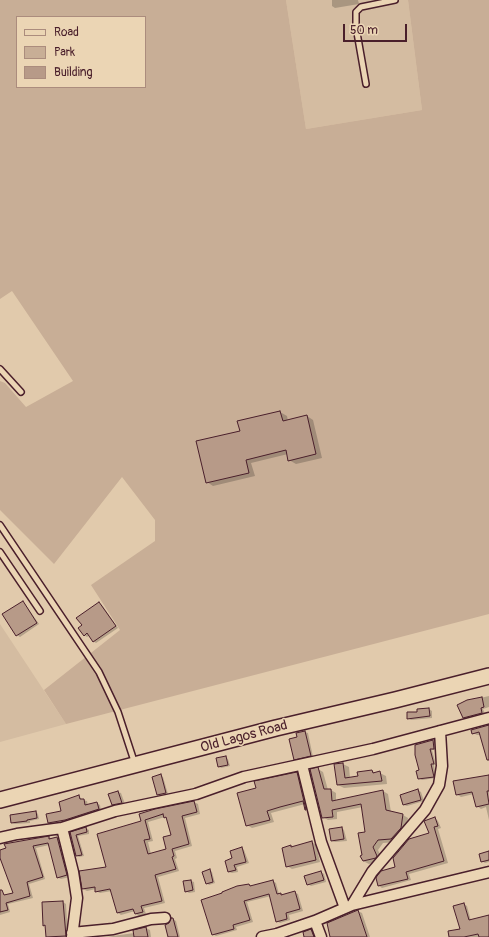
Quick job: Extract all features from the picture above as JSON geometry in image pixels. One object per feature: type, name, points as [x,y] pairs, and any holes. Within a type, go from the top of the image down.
[{"type":"main road","name":"Old Lagos Road","points":[[0,800],[276,728],[489,676]]},
{"type":"street","points":[[0,838],[17,834],[62,828],[115,811],[196,794],[244,777],[373,749],[489,718]]},
{"type":"street","points":[[348,907],[372,872],[425,810],[439,785],[442,766],[440,731]]},
{"type":"street","points":[[302,765],[321,842],[348,907]]},
{"type":"street","points":[[62,828],[73,872],[77,898],[72,935],[113,929],[151,919],[165,918]]},
{"type":"street","points":[[262,937],[277,934],[315,921],[348,907],[489,872]]},
{"type":"street","points":[[315,921],[321,937]]},
{"type":"lane","points":[[366,84],[356,27],[356,12],[361,7],[395,0]]},
{"type":"lane","points":[[0,369],[22,392]]},
{"type":"lane","points":[[0,525],[99,672],[118,712],[136,765]]},
{"type":"lane","points":[[0,552],[40,611]]},
{"type":"shaded area","points":[[286,0],[408,0],[422,110],[306,129]]},
{"type":"shaded area","points":[[0,624],[66,724],[0,742]]},
{"type":"green space","points":[[0,0],[286,0],[306,129],[422,110],[408,0],[489,0],[489,614],[66,724],[44,690],[120,630],[91,585],[155,541],[155,520],[122,477],[54,564],[0,510],[0,381],[5,383],[26,407],[73,381],[12,291],[0,299]]},
{"type":"building","points":[[280,411],[283,421],[307,415],[316,454],[288,461],[286,450],[246,460],[249,473],[206,483],[196,441],[240,431],[237,421]]},
{"type":"building","points":[[23,601],[37,623],[16,636],[2,614]]},
{"type":"building","points":[[99,602],[116,626],[93,642],[87,633],[84,636],[78,628],[82,625],[76,618]]},
{"type":"building","points":[[482,697],[484,707],[481,708],[482,713],[463,718],[457,705],[467,700]]},
{"type":"building","points":[[429,708],[430,716],[407,719],[407,712],[417,712],[417,709]]},
{"type":"building","points":[[489,725],[489,760],[487,760],[479,732],[472,734],[471,730]]},
{"type":"building","points":[[305,731],[311,756],[294,760],[289,739],[297,737],[296,733]]},
{"type":"building","points":[[433,740],[434,749],[430,749],[434,764],[431,764],[434,777],[418,779],[416,771],[419,770],[415,755],[415,745]]},
{"type":"building","points":[[226,756],[228,765],[218,767],[216,758]]},
{"type":"building","points":[[343,763],[345,778],[358,776],[357,772],[372,770],[373,773],[380,771],[382,781],[337,785],[334,764]]},
{"type":"building","points":[[318,767],[324,789],[331,789],[332,801],[383,790],[386,810],[403,814],[401,828],[391,839],[378,840],[373,847],[377,856],[376,858],[363,861],[360,856],[362,855],[358,833],[365,832],[361,804],[332,810],[333,817],[322,818],[310,769]]},
{"type":"building","points":[[297,772],[306,810],[303,801],[280,807],[267,811],[270,820],[246,826],[237,793],[256,788],[254,781]]},
{"type":"building","points":[[161,774],[166,793],[157,795],[152,777]]},
{"type":"building","points":[[489,775],[489,791],[487,791],[489,804],[476,807],[472,792],[456,795],[453,781]]},
{"type":"building","points":[[418,789],[421,800],[403,805],[400,795]]},
{"type":"building","points":[[118,791],[122,803],[112,805],[108,794]]},
{"type":"building","points":[[79,795],[80,799],[84,799],[85,805],[97,802],[99,809],[65,820],[48,823],[46,814],[61,811],[59,802]]},
{"type":"building","points":[[194,801],[197,812],[182,816],[189,844],[172,849],[174,856],[172,857],[176,869],[155,875],[162,901],[141,906],[143,912],[135,914],[133,909],[117,913],[110,889],[95,892],[95,887],[82,889],[79,871],[106,867],[97,834],[141,821],[139,814]],"holes":[[[163,814],[164,818],[166,817],[171,835],[163,837],[166,849],[148,854],[144,840],[150,839],[145,820]]]},
{"type":"building","points":[[36,811],[37,818],[11,823],[10,815]]},
{"type":"building","points":[[435,817],[438,826],[434,827],[444,861],[406,872],[408,879],[378,886],[376,878],[381,871],[395,867],[393,858],[409,839],[429,833],[424,821]]},
{"type":"building","points":[[86,827],[87,832],[76,835],[82,855],[76,856],[70,832]]},
{"type":"building","points":[[342,827],[344,839],[331,841],[329,829]]},
{"type":"building","points":[[49,836],[49,839],[57,837],[67,875],[57,878],[48,843],[33,846],[43,877],[27,882],[30,896],[6,903],[8,910],[0,912],[0,890],[2,890],[4,895],[13,893],[0,858],[0,850],[6,848],[4,844]]},
{"type":"building","points":[[312,841],[316,860],[286,867],[282,848]]},
{"type":"building","points":[[242,847],[246,862],[234,865],[236,870],[228,872],[225,861],[232,858],[230,851]]},
{"type":"building","points":[[489,851],[489,860],[481,862],[479,854]]},
{"type":"building","points":[[210,869],[213,882],[206,884],[202,872]]},
{"type":"building","points":[[321,871],[324,880],[307,885],[304,876]]},
{"type":"building","points":[[191,880],[193,890],[185,892],[183,881]]},
{"type":"building","points":[[273,880],[277,894],[281,893],[281,895],[295,891],[300,909],[286,913],[287,919],[276,922],[269,894],[244,901],[250,920],[233,925],[234,929],[212,935],[201,900],[237,886],[249,884],[250,886]]},
{"type":"building","points":[[63,901],[66,936],[46,937],[45,925],[43,926],[42,902]]},
{"type":"building","points":[[464,903],[469,920],[489,915],[489,937],[479,937],[478,934],[464,937],[449,937],[448,931],[460,929],[453,906]]},
{"type":"building","points":[[358,910],[367,937],[330,937],[327,923]]},
{"type":"building","points":[[171,918],[173,918],[178,937],[168,937],[165,925],[169,923]]},
{"type":"building","points":[[146,927],[148,937],[134,937],[133,930]]},
{"type":"building","points":[[311,929],[314,937],[304,937],[303,932]]}]
